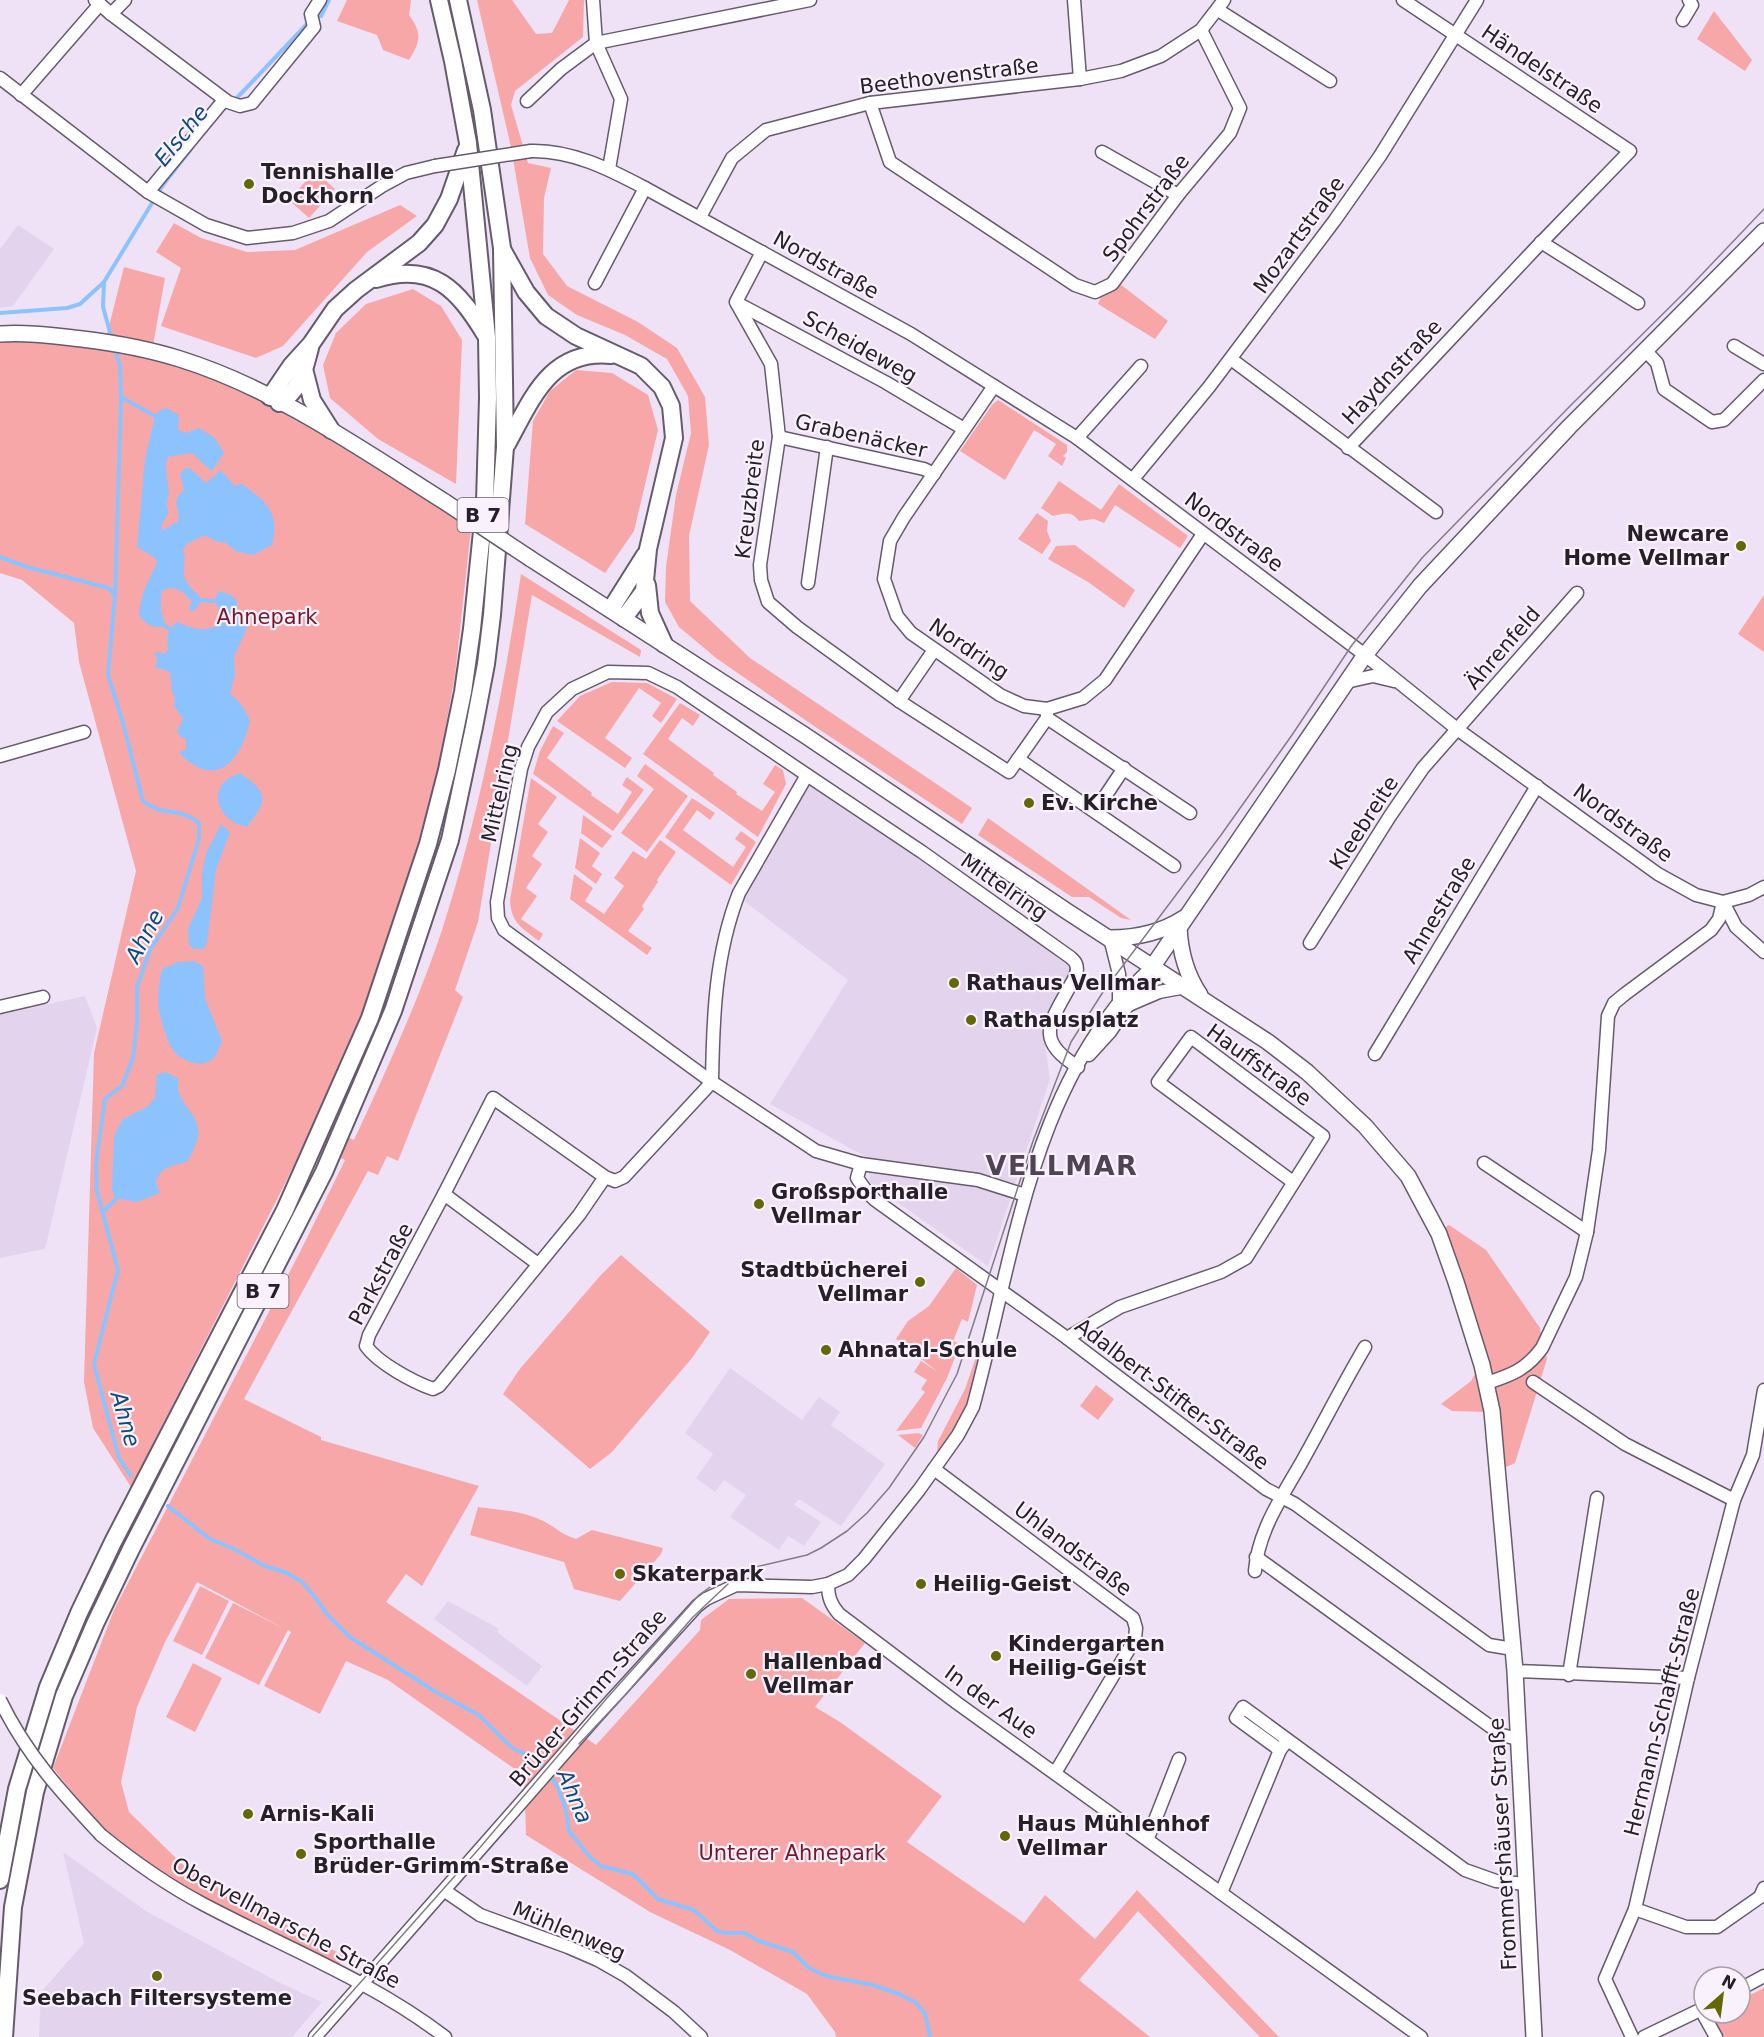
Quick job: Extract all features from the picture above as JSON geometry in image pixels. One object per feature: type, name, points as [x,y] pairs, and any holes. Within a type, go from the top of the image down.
[{"type":"highway","name":"B 7","points":[[0,1880],[17,1789],[53,1676],[79,1613],[113,1542],[289,1200],[370,1018],[428,844],[447,770],[463,692],[472,629],[485,502],[488,398],[487,337],[468,143],[439,0]]},
{"type":"highway","name":"B 7","points":[[4,2037],[13,1907],[35,1792],[64,1696],[95,1624],[142,1528],[324,1172],[393,1011],[450,840],[486,664],[505,447],[502,248],[482,110],[458,0]]},
{"type":"highway","points":[[275,400],[291,366],[335,309],[419,243],[435,225],[450,199],[468,143]]},
{"type":"highway","points":[[502,248],[526,292],[546,316],[566,331],[640,366],[656,379],[667,396],[673,416],[672,448],[648,549],[644,591],[618,614]]},
{"type":"highway","points":[[367,283],[386,276],[406,274],[436,280],[461,298],[487,337]]},
{"type":"highway","points":[[275,400],[294,391],[304,369],[310,344]]},
{"type":"highway","points":[[505,447],[540,384],[556,369],[584,356],[603,354],[623,357]]},
{"type":"highway","points":[[304,369],[312,400],[332,430]]},
{"type":"highway","points":[[618,614],[648,549]]},
{"type":"highway","points":[[646,570],[650,613],[664,644]]},
{"type":"main road","points":[[1152,966],[1365,655],[1420,586],[1569,427],[1764,231]]},
{"type":"main road","name":"Frommershäuser Straße","points":[[0,334],[69,337],[152,351],[209,369],[332,430],[618,614],[1202,997],[1307,1072],[1365,1126],[1408,1176],[1439,1234],[1487,1383],[1499,1476],[1515,1671],[1533,2037]]},
{"type":"main road","points":[[1110,938],[1149,934],[1182,922]]},
{"type":"main road","points":[[1182,922],[1180,946],[1185,964],[1202,997]]},
{"type":"street","points":[[111,14],[125,0]]},
{"type":"street","points":[[21,95],[98,2],[231,103],[252,103],[314,27],[311,14],[320,0]]},
{"type":"street","points":[[593,0],[596,44],[621,99],[609,169]]},
{"type":"street","points":[[527,101],[561,69],[596,44],[810,0]]},
{"type":"street","points":[[1074,0],[1080,79]]},
{"type":"street","name":"Händelstraße","points":[[1403,0],[1630,151]]},
{"type":"street","name":"Mozartstraße","points":[[1133,480],[1231,359],[1380,156],[1478,0]]},
{"type":"street","points":[[1683,20],[1692,5],[1689,0]]},
{"type":"street","points":[[1221,5],[1330,81]]},
{"type":"street","name":"Beethovenstraße","points":[[700,217],[732,158],[766,130],[870,103],[1080,79],[1122,71],[1161,56],[1201,30],[1221,5]]},
{"type":"street","name":"Spohrstraße","points":[[870,103],[890,162],[1075,285],[1095,292],[1112,284],[1178,195],[1230,134],[1240,108],[1201,30]]},
{"type":"street","name":"Nordstraße","points":[[0,78],[160,200],[206,225],[247,238],[293,233],[329,221],[406,173],[435,166],[531,150],[548,150],[571,155],[609,169],[911,334],[1077,438],[1365,655],[1457,729],[1658,874],[1696,895],[1723,902]]},
{"type":"street","points":[[148,192],[231,103]]},
{"type":"street","name":"Haydnstraße","points":[[1231,359],[1348,448],[1541,242],[1630,151]]},
{"type":"street","points":[[1102,152],[1178,195]]},
{"type":"street","points":[[595,283],[645,188]]},
{"type":"street","points":[[1541,242],[1638,303]]},
{"type":"street","points":[[736,303],[762,252]]},
{"type":"street","name":"Scheideweg","points":[[736,303],[885,382],[964,429]]},
{"type":"street","name":"Kreuzbreite","points":[[736,303],[771,364],[779,437],[760,565],[761,580],[768,602],[814,640],[899,700],[1009,772],[1018,759]]},
{"type":"street","points":[[1734,346],[1764,363]]},
{"type":"street","points":[[1645,350],[1657,363],[1664,389],[1712,422],[1724,420],[1762,386]]},
{"type":"street","points":[[1077,438],[1141,366]]},
{"type":"street","name":"Nordring","points":[[994,386],[890,541],[884,579],[897,616],[911,633],[934,650],[1000,695],[1047,714],[1083,698],[1105,680],[1203,534]]},
{"type":"street","name":"Grabenäcker","points":[[779,437],[924,469],[934,474]]},
{"type":"street","points":[[808,583],[826,447]]},
{"type":"street","points":[[1348,448],[1436,512]]},
{"type":"street","name":"Ährenfeld","points":[[1457,729],[1577,592]]},
{"type":"street","points":[[899,700],[934,650]]},
{"type":"street","name":"Mittelring","points":[[1025,1195],[978,1180],[861,1164],[816,1151],[712,1082],[504,930],[498,918],[497,902],[521,769],[528,747],[548,712],[572,689],[608,672],[648,673],[677,687],[912,846],[1070,957],[1076,964],[1076,974],[1053,1018],[1049,1031],[1052,1045],[1059,1055],[1078,1067]]},
{"type":"street","points":[[1346,682],[1373,676],[1398,682]]},
{"type":"street","points":[[1174,866],[1018,759],[1047,714],[1190,813]]},
{"type":"street","name":"Kleebreite","points":[[1310,942],[1423,768],[1457,729]]},
{"type":"street","points":[[0,756],[84,732]]},
{"type":"street","points":[[1093,809],[1102,801],[1124,768]]},
{"type":"street","points":[[605,1177],[615,1180],[624,1177],[712,1082],[717,974],[723,941],[733,908],[742,888],[807,776]]},
{"type":"street","name":"Ahnestraße","points":[[1375,1054],[1537,786]]},
{"type":"street","points":[[1723,902],[1749,895],[1764,887]]},
{"type":"street","points":[[1723,902],[1736,927],[1764,952]]},
{"type":"street","points":[[1487,1383],[1515,1374],[1534,1359],[1542,1348],[1576,1276],[1587,1232],[1599,1150],[1608,1016],[1614,1003],[1711,930],[1719,920],[1723,902]]},
{"type":"street","points":[[1110,938],[1125,1004],[1159,992],[1186,987]]},
{"type":"street","name":"Brüder-Grimm-Straße","points":[[315,2037],[689,1613],[706,1599],[736,1586],[812,1587],[828,1584],[848,1575],[864,1559],[934,1469],[958,1435],[973,1407],[1025,1195],[1039,1150],[1087,1048],[1125,1004],[1152,966]]},
{"type":"street","points":[[0,1007],[43,997]]},
{"type":"street","name":"Hauffstraße","points":[[1067,1338],[1120,1307],[1221,1272],[1246,1258],[1323,1136],[1191,1037],[1158,1082],[1293,1182]]},
{"type":"street","name":"Parkstraße","points":[[493,1098],[605,1177],[579,1215],[439,1386],[433,1389],[422,1385],[373,1355],[366,1346],[369,1335],[493,1098]]},
{"type":"street","points":[[1484,1163],[1587,1232]]},
{"type":"street","name":"Adalbert-Stifter-Straße","points":[[861,1164],[857,1178],[867,1192],[1067,1338],[1266,1489],[1281,1496],[1256,1557],[1255,1571]]},
{"type":"street","points":[[444,1194],[538,1264]]},
{"type":"street","points":[[1365,1347],[1281,1496],[1489,1646],[1513,1649]]},
{"type":"street","points":[[1533,1382],[1625,1444],[1734,1500]]},
{"type":"street","name":"Hermann-Schafft-Straße","points":[[1632,2037],[1605,1979],[1635,1909],[1688,1678],[1734,1500],[1753,1455],[1764,1390]]},
{"type":"street","name":"Uhlandstraße","points":[[934,1469],[1133,1618],[1136,1628],[1135,1639],[1055,1773]]},
{"type":"street","points":[[1569,1675],[1597,1498]]},
{"type":"street","points":[[1256,1557],[1502,1735],[1518,1739]]},
{"type":"street","name":"In der Aue","points":[[828,1584],[832,1606],[840,1614],[1055,1773],[1421,2037]]},
{"type":"street","points":[[1515,1671],[1569,1675],[1688,1678]]},
{"type":"street","name":"Obervellmarsche Straße","points":[[0,1700],[37,1764],[100,1835],[152,1873],[201,1903],[387,1998],[445,2037]]},
{"type":"street","points":[[1221,1893],[1284,1745],[1465,1870],[1496,1881],[1526,1884]]},
{"type":"street","points":[[1148,1838],[1179,1759]]},
{"type":"street","points":[[1635,1909],[1686,1927],[1718,1927],[1760,1897],[1764,1888]]},
{"type":"street","name":"Mühlenweg","points":[[445,1891],[480,1915],[598,1960],[626,1976],[674,2012],[701,2037]]},
{"type":"street","points":[[1644,2037],[1692,2014]]},
{"type":"shaded area","points":[[18,225],[54,249],[13,306],[0,308],[0,249]]},
{"type":"shaded area","points":[[811,770],[1084,962],[1044,1038],[1050,1079],[988,1266],[870,1183],[868,1158],[770,1104],[848,980],[744,901]]},
{"type":"shaded area","points":[[85,996],[97,1028],[45,1249],[0,1258],[0,1015]]},
{"type":"shaded area","points":[[730,1368],[802,1420],[819,1397],[840,1412],[831,1425],[885,1464],[841,1526],[799,1499],[794,1505],[821,1522],[804,1546],[788,1536],[779,1550],[730,1517],[746,1495],[724,1480],[715,1492],[696,1478],[713,1454],[685,1433]]},
{"type":"shaded area","points":[[448,1601],[499,1629],[497,1632],[542,1666],[527,1686],[434,1619]]},
{"type":"shaded area","points":[[63,1852],[146,1911],[278,1982],[322,2002],[292,2037],[39,2037],[41,1992],[84,1943]]},
{"type":"green space","points":[[347,0],[411,0],[409,15],[418,32],[418,42],[409,60],[383,50],[377,35],[337,21]]},
{"type":"green space","points":[[477,0],[512,0],[536,34],[552,33],[569,0],[584,0],[583,37],[515,91],[511,105],[528,163],[551,168],[544,198],[543,254],[567,286],[638,322],[677,348],[705,397],[709,445],[689,536],[690,601],[750,658],[972,808],[962,824],[716,658],[679,627],[665,602],[666,567],[676,495],[691,433],[688,396],[667,359],[625,335],[577,315],[548,295],[530,258],[511,147]]},
{"type":"green space","points":[[1714,11],[1752,60],[1745,71],[1697,39]]},
{"type":"green space","points":[[315,171],[335,189],[309,218],[289,200]]},
{"type":"green space","points":[[400,205],[417,216],[367,252],[283,346],[256,358],[161,326],[181,268],[156,252],[174,223],[201,238],[247,252],[295,250]]},
{"type":"green space","points":[[124,267],[165,278],[152,351],[279,403],[472,520],[455,675],[436,781],[400,905],[361,1018],[315,1122],[354,1140],[401,1036],[433,957],[479,798],[498,709],[521,574],[641,650],[640,657],[532,595],[478,922],[455,990],[463,997],[398,1161],[387,1156],[378,1175],[368,1171],[244,1399],[321,1437],[321,1440],[479,1486],[422,1586],[406,1574],[386,1602],[596,1745],[700,1630],[701,1620],[729,1599],[802,1598],[865,1643],[815,1707],[840,1722],[942,1796],[907,1842],[1024,1923],[1045,1895],[1095,1939],[1137,1890],[1279,2037],[1260,2037],[1138,1911],[1079,1980],[1150,2037],[836,2037],[835,2032],[807,1994],[730,1950],[650,1912],[526,1835],[524,1767],[519,1772],[388,1680],[346,1661],[320,1714],[264,1686],[291,1632],[288,1630],[259,1685],[205,1658],[233,1603],[283,1628],[197,1582],[165,1642],[137,1707],[121,1782],[129,1812],[182,1864],[206,1881],[344,1956],[338,1967],[219,1907],[165,1875],[101,1828],[53,1768],[114,1610],[300,1252],[345,1160],[306,1142],[131,1487],[93,1428],[84,1382],[94,1053],[136,871],[79,662],[74,623],[22,580],[0,573],[0,334],[105,342]]},
{"type":"green space","points":[[1120,284],[1168,321],[1155,339],[1098,304],[1101,297]]},
{"type":"green space","points":[[413,289],[441,306],[462,340],[456,484],[378,439],[330,398],[323,365],[336,333],[366,304]]},
{"type":"green space","points":[[576,370],[612,373],[648,395],[658,430],[634,531],[605,573],[525,524],[533,421],[550,391]]},
{"type":"green space","points":[[998,400],[1067,445],[1067,452],[1063,456],[1066,458],[1062,466],[1048,456],[1056,444],[1034,430],[1005,480],[960,451],[992,405]]},
{"type":"green space","points":[[1059,481],[1101,510],[1119,484],[1188,536],[1180,548],[1115,505],[1104,523],[1094,519],[1079,521],[1073,515],[1067,514],[1053,516],[1041,508]]},
{"type":"green space","points":[[1037,513],[1048,521],[1047,531],[1051,541],[1042,554],[1018,539]]},
{"type":"green space","points":[[1075,545],[1135,590],[1124,608],[1088,582],[1048,559],[1056,546]]},
{"type":"green space","points":[[1764,595],[1764,652],[1738,634]]},
{"type":"green space","points":[[612,682],[647,683],[677,699],[661,723],[652,716],[661,703],[639,688],[605,738],[632,758],[625,768],[557,721],[580,696]]},
{"type":"green space","points":[[680,703],[700,715],[693,726],[682,718],[668,739],[714,773],[713,775],[737,792],[736,794],[762,811],[775,792],[763,784],[775,765],[783,770],[786,784],[758,837],[643,754]]},
{"type":"green space","points":[[553,726],[564,733],[547,758],[592,793],[591,795],[618,814],[632,792],[622,785],[627,777],[644,790],[613,831],[533,774],[540,751]]},
{"type":"green space","points":[[645,764],[688,796],[647,852],[621,833],[654,789],[637,776]]},
{"type":"green space","points":[[531,778],[557,797],[538,824],[548,832],[532,856],[542,864],[526,888],[537,896],[521,919],[543,934],[539,941],[515,920],[510,900]]},
{"type":"green space","points":[[692,798],[715,813],[710,820],[697,810],[683,830],[733,867],[746,847],[735,839],[741,831],[756,842],[731,885],[665,837]]},
{"type":"green space","points":[[583,815],[612,836],[602,848],[581,833]]},
{"type":"green space","points":[[988,818],[1131,920],[1121,918],[1089,897],[1072,897],[978,835]]},
{"type":"green space","points":[[580,838],[600,853],[592,866],[602,874],[596,884],[575,868]]},
{"type":"green space","points":[[660,840],[676,852],[642,906],[644,909],[628,931],[652,948],[647,955],[570,899],[574,874],[593,888],[585,901],[604,914],[624,886],[614,878],[633,851],[646,859]]},
{"type":"green space","points":[[1449,1225],[1486,1250],[1540,1328],[1547,1359],[1515,1463],[1495,1472],[1486,1412],[1452,1411],[1441,1404],[1471,1381],[1478,1369],[1433,1235]]},
{"type":"green space","points":[[621,1255],[710,1332],[692,1358],[612,1452],[590,1469],[503,1394],[519,1370]]},
{"type":"green space","points":[[956,1268],[977,1285],[968,1322],[962,1319],[953,1341],[960,1344],[947,1378],[921,1428],[896,1431],[925,1392],[921,1389],[927,1380],[914,1372],[921,1361],[938,1372],[896,1339],[908,1321],[929,1306]]},
{"type":"green space","points":[[985,1331],[987,1332],[971,1398],[955,1430],[937,1454],[938,1441],[965,1389]]},
{"type":"green space","points":[[1096,1385],[1114,1399],[1098,1420],[1080,1406]]},
{"type":"green space","points":[[918,1433],[923,1435],[915,1448],[898,1435]]},
{"type":"green space","points":[[478,1507],[528,1515],[576,1539],[592,1530],[663,1548],[661,1554],[620,1601],[574,1589],[564,1562],[470,1535]]},
{"type":"green space","points":[[200,1586],[229,1601],[202,1655],[173,1641]]},
{"type":"green space","points":[[193,1663],[222,1678],[195,1732],[166,1717]]},
{"type":"green space","points":[[1764,1988],[1764,2037],[1724,2037],[1717,2025],[1752,2025],[1752,1994]]},
{"type":"water","points":[[166,408],[179,415],[178,430],[186,433],[199,428],[215,438],[224,453],[213,470],[210,470],[192,453],[168,457],[166,470],[169,512],[161,526],[163,530],[178,521],[176,501],[184,490],[180,474],[184,469],[190,468],[206,483],[221,470],[235,486],[242,484],[251,490],[265,503],[273,516],[274,534],[272,545],[253,555],[235,551],[226,543],[215,541],[205,535],[187,544],[183,550],[184,575],[189,586],[201,598],[200,603],[191,612],[189,608],[192,602],[182,592],[175,588],[162,591],[161,607],[165,623],[162,627],[155,627],[139,616],[143,595],[157,563],[155,558],[137,547],[145,459],[155,416],[160,410]]},
{"type":"water","points":[[219,591],[234,597],[237,603],[236,611],[240,617],[249,618],[250,621],[234,657],[235,675],[230,694],[242,706],[250,721],[246,735],[233,759],[225,766],[215,770],[204,770],[179,753],[186,750],[186,740],[177,731],[183,719],[174,706],[175,696],[172,693],[170,672],[155,667],[157,658],[154,653],[164,654],[168,650],[169,631],[178,622],[194,628],[206,629],[222,621],[216,603]]},
{"type":"water","points":[[240,773],[257,786],[262,798],[259,810],[247,827],[227,817],[218,802],[218,793],[222,785],[229,778]]},
{"type":"water","points":[[221,824],[230,832],[216,870],[207,944],[203,949],[193,949],[189,944],[188,929],[202,898],[202,873],[206,853]]},
{"type":"water","points":[[194,961],[203,966],[205,998],[222,1041],[214,1057],[201,1064],[185,1060],[173,1050],[164,1028],[158,1003],[162,969],[178,962]]},
{"type":"water","points":[[166,1072],[179,1079],[179,1094],[198,1127],[197,1142],[188,1161],[168,1167],[158,1176],[156,1182],[160,1193],[137,1202],[115,1198],[112,1190],[114,1136],[122,1120],[148,1106],[155,1098],[157,1074]]},
{"type":"waterway","name":"Elsche","points":[[321,16],[329,0]]},
{"type":"waterway","name":"Elsche","points":[[234,101],[306,25]]},
{"type":"waterway","name":"Elsche","points":[[112,339],[103,307],[104,282],[163,185],[191,149]]},
{"type":"waterway","name":"Elsche","points":[[0,313],[67,308],[80,304],[104,282]]},
{"type":"waterway","name":"Elsche","points":[[115,349],[120,366],[121,397],[155,416]]},
{"type":"waterway","name":"Elsche","points":[[115,595],[121,397]]},
{"type":"waterway","name":"Ahne","points":[[0,557],[27,567],[109,588],[115,596],[108,675],[143,801],[157,809],[184,815],[199,823],[199,839],[178,908],[150,950],[137,987],[137,1022],[133,1058],[122,1086],[105,1099],[96,1164],[97,1191],[118,1270],[94,1364],[119,1458],[131,1476]]},
{"type":"waterway","points":[[201,600],[215,601]]},
{"type":"waterway","points":[[164,625],[170,629]]},
{"type":"waterway","points":[[103,1212],[117,1198]]},
{"type":"waterway","name":"Ahna","points":[[168,1506],[210,1539],[265,1566],[285,1572],[302,1582],[326,1613],[350,1637],[436,1692],[479,1715],[512,1748],[539,1760],[558,1787],[566,1810],[569,1831],[591,1858],[601,1866],[633,1874],[658,1899],[694,1910],[717,1931],[745,1933],[759,1941],[793,1952],[809,1968],[826,1976],[873,1985],[915,2002],[925,2013],[930,2037]]},
{"type":"tram line","points":[[312,2037],[699,1595],[720,1580],[747,1569],[807,1555],[821,1548],[847,1531],[889,1488],[924,1437],[957,1374],[1033,1141],[1071,1042],[1103,992],[1221,835],[1352,645],[1422,558],[1764,209]]},
{"type":"tram line","points":[[579,1744],[693,1617],[728,1584]]},
{"type":"place","name":"Tennishalle Dockhorn","points":[[249,184]]},
{"type":"place","name":"Newcare Home Vellmar","points":[[1741,546]]},
{"type":"place","name":"Ev. Kirche","points":[[1029,803]]},
{"type":"place","name":"Rathaus Vellmar","points":[[954,983]]},
{"type":"place","name":"Rathausplatz","points":[[971,1020]]},
{"type":"place","name":"Großsporthalle Vellmar","points":[[759,1204]]},
{"type":"place","name":"Stadtbücherei Vellmar","points":[[920,1282]]},
{"type":"place","name":"Ahnatal-Schule","points":[[826,1350]]},
{"type":"place","name":"Skaterpark","points":[[620,1574]]},
{"type":"place","name":"Heilig-Geist","points":[[921,1584]]},
{"type":"place","name":"Kindergarten Heilig-Geist","points":[[996,1656]]},
{"type":"place","name":"Hallenbad Vellmar","points":[[751,1674]]},
{"type":"place","name":"Arnis-Kali","points":[[248,1814]]},
{"type":"place","name":"Haus Mühlenhof Vellmar","points":[[1005,1836]]},
{"type":"place","name":"Sporthalle Brüder-Grimm-Straße","points":[[301,1854]]},
{"type":"place","name":"Seebach Filtersysteme","points":[[157,1976]]},
{"type":"district","name":"VELLMAR","points":[[1062,1166]]},
{"type":"park label","name":"Ahnepark","points":[[267,617]]},
{"type":"park label","name":"Unterer Ahnepark","points":[[792,1853]]}]
